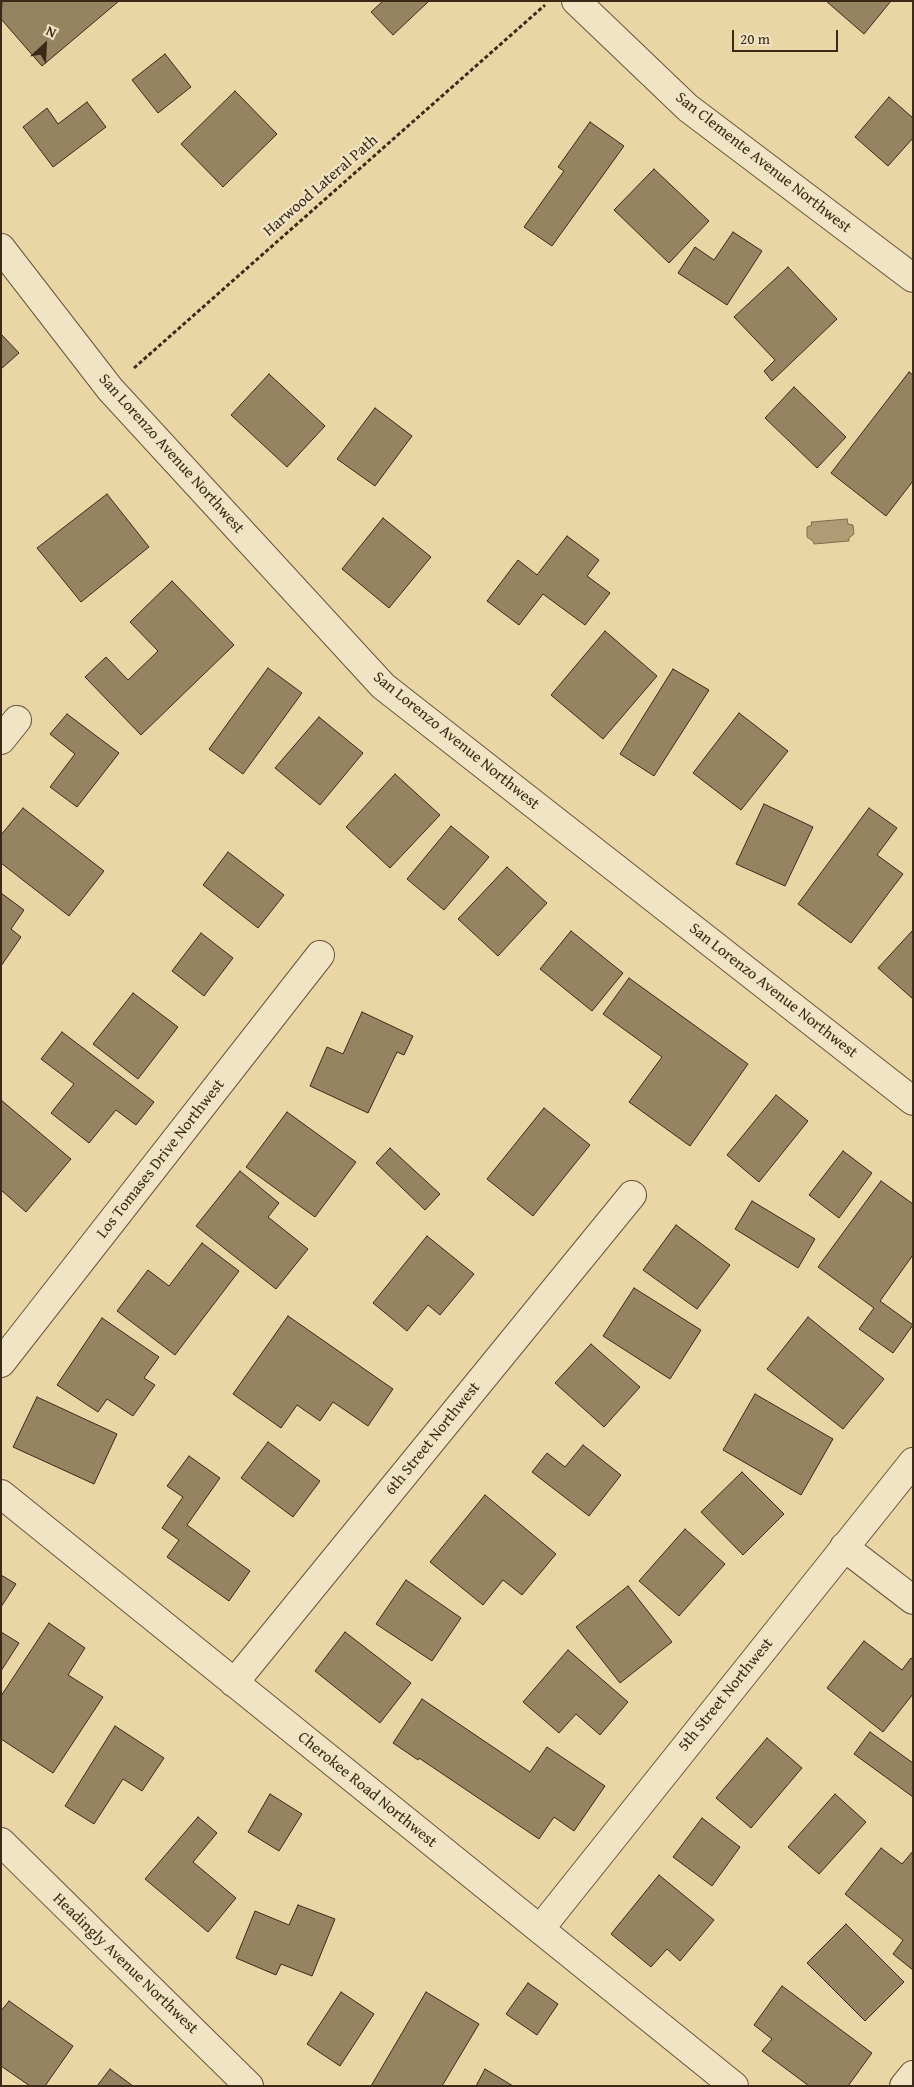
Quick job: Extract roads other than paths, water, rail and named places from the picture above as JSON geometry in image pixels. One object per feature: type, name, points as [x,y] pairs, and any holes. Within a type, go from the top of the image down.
[{"type":"street","name":"San Clemente Avenue Northwest","points":[[576,1],[688,108],[913,278]]},
{"type":"street","name":"San Lorenzo Avenue Northwest","points":[[1,248],[110,389],[384,686],[913,1101]]},
{"type":"street","name":"Los Tomases Drive Northwest","points":[[1,1363],[320,955]]},
{"type":"street","name":"6th Street Northwest","points":[[234,1683],[632,1195]]},
{"type":"street","name":"5th Street Northwest","points":[[540,1929],[913,1462]]},
{"type":"street","name":"Cherokee Road Northwest","points":[[1,1494],[734,2086]]},
{"type":"street","points":[[844,1547],[913,1600]]},
{"type":"street","name":"Headingly Avenue Northwest","points":[[1,1842],[250,2086]]},
{"type":"street","points":[[904,2086],[913,2075]]}]
